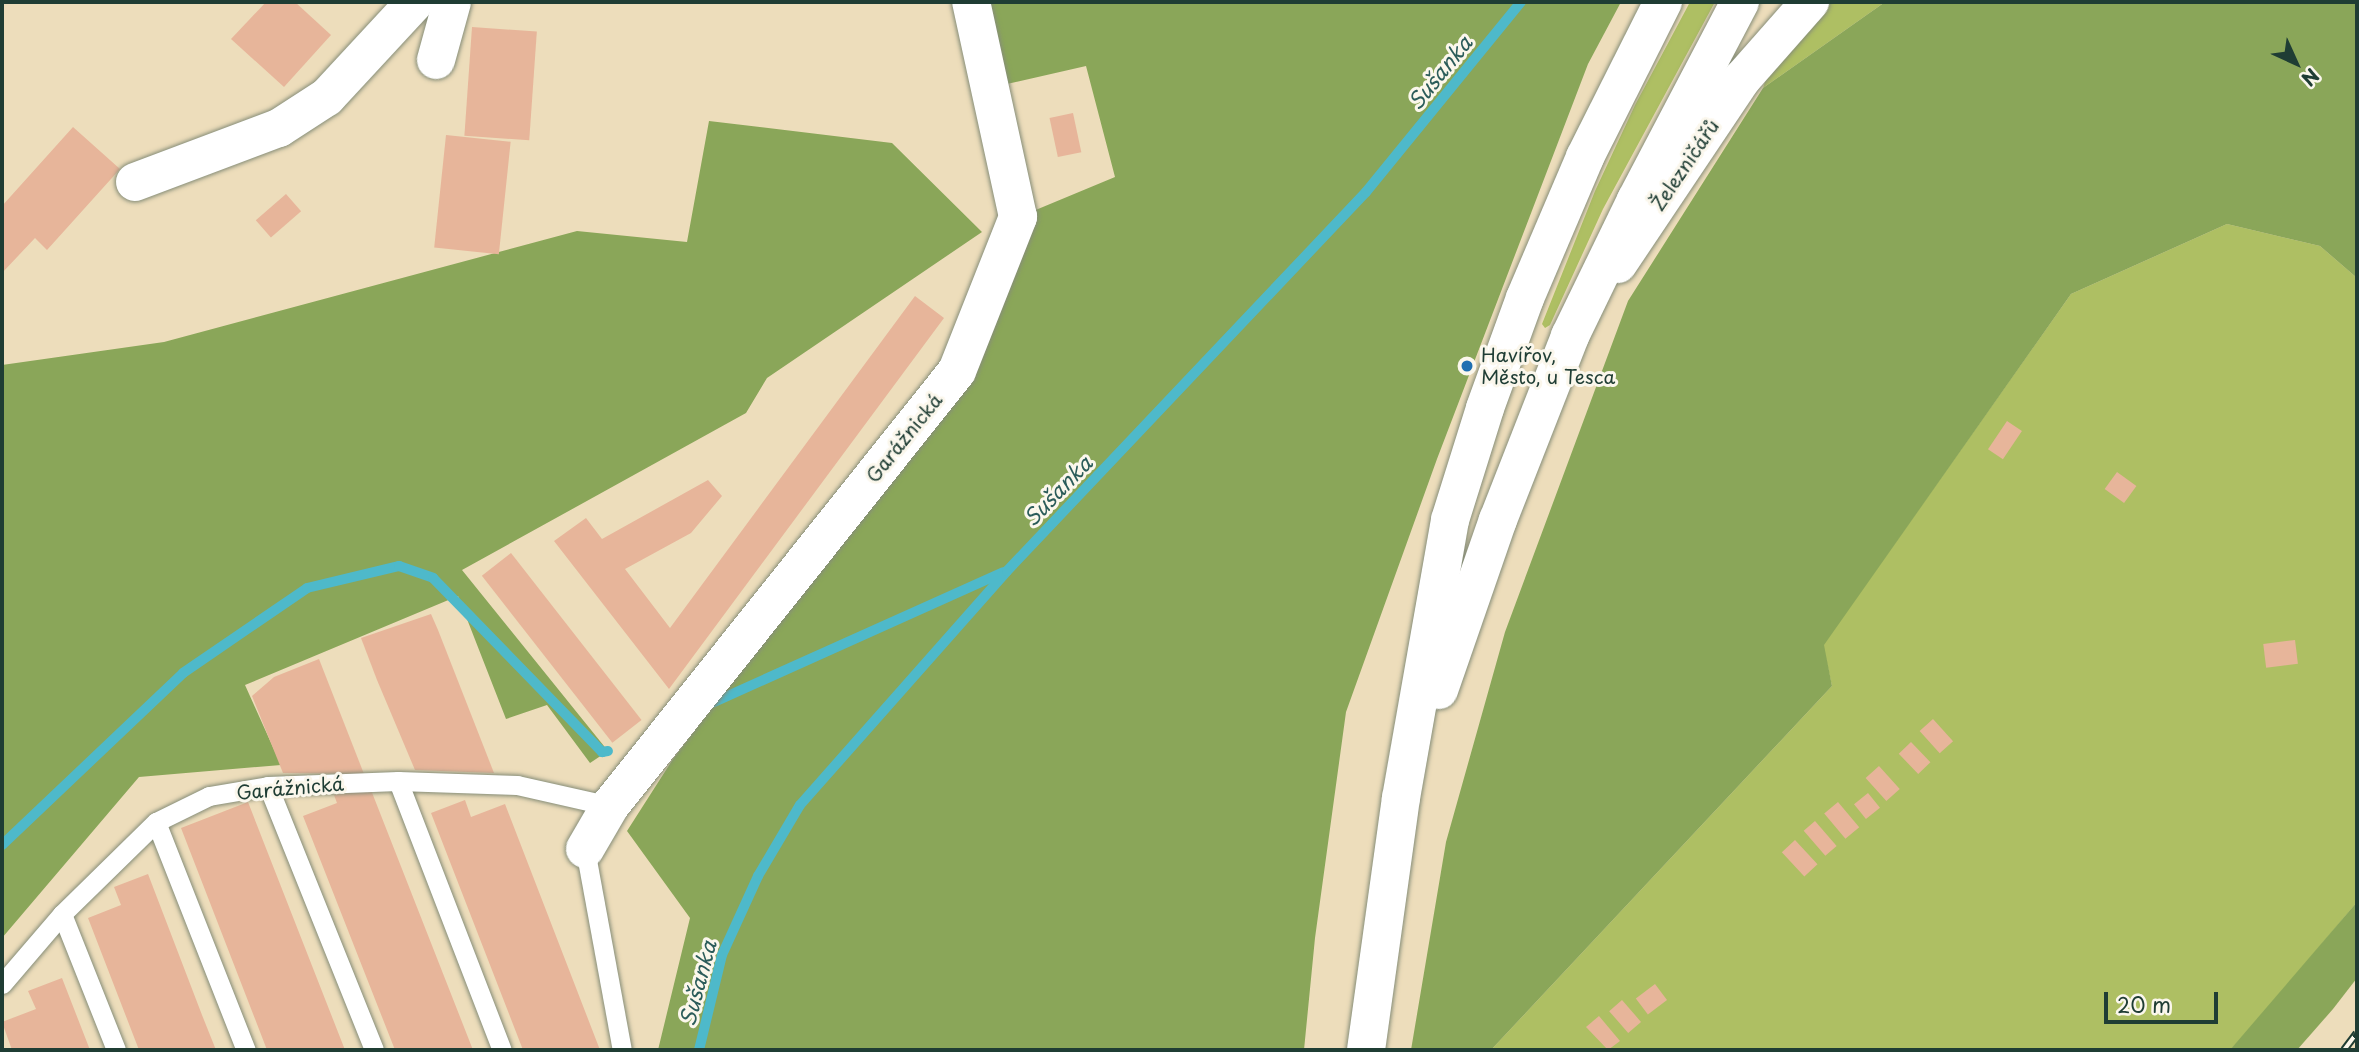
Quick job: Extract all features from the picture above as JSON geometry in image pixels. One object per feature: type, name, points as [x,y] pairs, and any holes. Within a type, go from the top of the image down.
[{"type":"main road","points":[[135,182],[279,128],[327,97],[415,2]]},
{"type":"main road","points":[[436,60],[452,2]]},
{"type":"main road","name":"Garážnická","points":[[585,849],[610,806],[957,371],[1018,217],[971,2]]},
{"type":"main road","points":[[1366,1050],[1401,798],[1450,520],[1485,408],[1525,298],[1585,157],[1663,2]]},
{"type":"main road","points":[[1401,798],[1498,520],[1570,336],[1648,176],[1740,2]]},
{"type":"main road","name":"Železničářů","points":[[1570,336],[1742,79],[1810,2]]},
{"type":"lane","name":"Garážnická","points":[[2,984],[62,914],[156,822],[209,796],[268,786],[398,781],[517,785],[610,806]]},
{"type":"lane","points":[[398,781],[502,1050]]},
{"type":"lane","points":[[268,786],[374,1050]]},
{"type":"lane","points":[[156,822],[246,1050]]},
{"type":"lane","points":[[585,849],[622,1050]]},
{"type":"lane","points":[[62,914],[117,1050]]},
{"type":"green space","points":[[983,2],[1621,2],[1588,64],[1437,459],[1346,712],[1315,938],[1304,1050],[658,1050],[690,918],[627,831],[673,759],[958,387],[1026,214],[1115,177],[1086,66],[998,86]]},
{"type":"green space","points":[[1690,2],[1715,2],[1603,209],[1550,325],[1545,328],[1542,324],[1595,191],[1635,105]]},
{"type":"green space","points":[[1831,2],[1885,2],[1763,88],[1767,76]]},
{"type":"green space","points":[[1885,2],[2357,2],[2357,278],[2320,246],[2227,224],[2071,294],[1824,645],[1832,686],[1491,1050],[1411,1050],[1446,842],[1505,632],[1628,301],[1763,88]]},
{"type":"green space","points":[[709,121],[892,143],[982,232],[767,378],[746,413],[462,570],[608,751],[590,763],[547,705],[506,719],[458,596],[245,685],[281,765],[139,777],[2,938],[2,365],[164,342],[577,231],[687,242]]},
{"type":"green space","points":[[2227,224],[2320,246],[2357,278],[2357,902],[2242,1039],[2230,1050],[1491,1050],[1832,686],[1823,645],[2071,294]]},
{"type":"green space","points":[[2357,902],[2357,978],[2333,1009],[2297,1050],[2230,1050]]},
{"type":"building","points":[[266,2],[295,2],[331,35],[284,87],[231,39]]},
{"type":"building","points":[[472,27],[537,32],[529,140],[464,136]]},
{"type":"building","points":[[1073,113],[1081,152],[1058,157],[1050,118]]},
{"type":"building","points":[[73,127],[120,169],[47,250],[35,238],[2,273],[2,206]]},
{"type":"building","points":[[446,135],[511,142],[499,254],[434,247]]},
{"type":"building","points":[[286,194],[301,211],[271,238],[256,220]]},
{"type":"building","points":[[915,296],[944,318],[669,689],[554,541],[586,518],[602,539],[708,480],[722,496],[691,533],[625,569],[670,628]]},
{"type":"building","points":[[2007,421],[2022,431],[2003,459],[1988,449]]},
{"type":"building","points":[[2117,472],[2136,486],[2124,503],[2105,489]]},
{"type":"building","points":[[511,553],[642,720],[612,743],[482,576]]},
{"type":"building","points":[[431,614],[494,773],[415,770],[377,680],[361,638]]},
{"type":"building","points":[[2295,640],[2298,664],[2266,668],[2263,644]]},
{"type":"building","points":[[319,659],[364,774],[283,773],[252,696],[274,677]]},
{"type":"building","points":[[1933,719],[1953,741],[1940,753],[1920,731]]},
{"type":"building","points":[[1911,742],[1930,762],[1918,774],[1899,754]]},
{"type":"building","points":[[1879,766],[1900,789],[1886,801],[1866,778]]},
{"type":"building","points":[[371,790],[473,1050],[395,1050],[303,816],[337,803],[334,795]]},
{"type":"building","points":[[1868,793],[1880,808],[1866,819],[1854,804]]},
{"type":"building","points":[[465,800],[471,817],[505,804],[600,1050],[523,1050],[431,813]]},
{"type":"building","points":[[248,802],[345,1050],[267,1050],[181,828]]},
{"type":"building","points":[[1838,802],[1859,827],[1845,839],[1824,814]]},
{"type":"building","points":[[1815,821],[1837,846],[1825,856],[1804,831]]},
{"type":"building","points":[[1795,840],[1818,864],[1804,876],[1782,852]]},
{"type":"building","points":[[148,874],[216,1050],[139,1050],[88,918],[121,905],[114,887]]},
{"type":"building","points":[[62,978],[90,1050],[12,1050],[2,1022],[36,1009],[28,991]]},
{"type":"building","points":[[1655,984],[1667,1000],[1648,1014],[1636,998]]},
{"type":"building","points":[[1622,1000],[1641,1022],[1628,1033],[1609,1011]]},
{"type":"building","points":[[1599,1016],[1620,1041],[1608,1050],[1586,1027]]},
{"type":"waterway","name":"Sušanka","points":[[699,1050],[722,955],[758,876],[800,805],[1007,571],[1366,192],[1521,2]]},
{"type":"waterway","points":[[2,845],[183,673],[307,588],[399,566],[433,578],[602,752],[608,751]]},
{"type":"waterway","points":[[712,703],[1003,572]]},
{"type":"railway","points":[[2344,1050],[2357,1033]]},
{"type":"place","name":"Havířov, Město, u Tesca","points":[[1467,366]]}]
